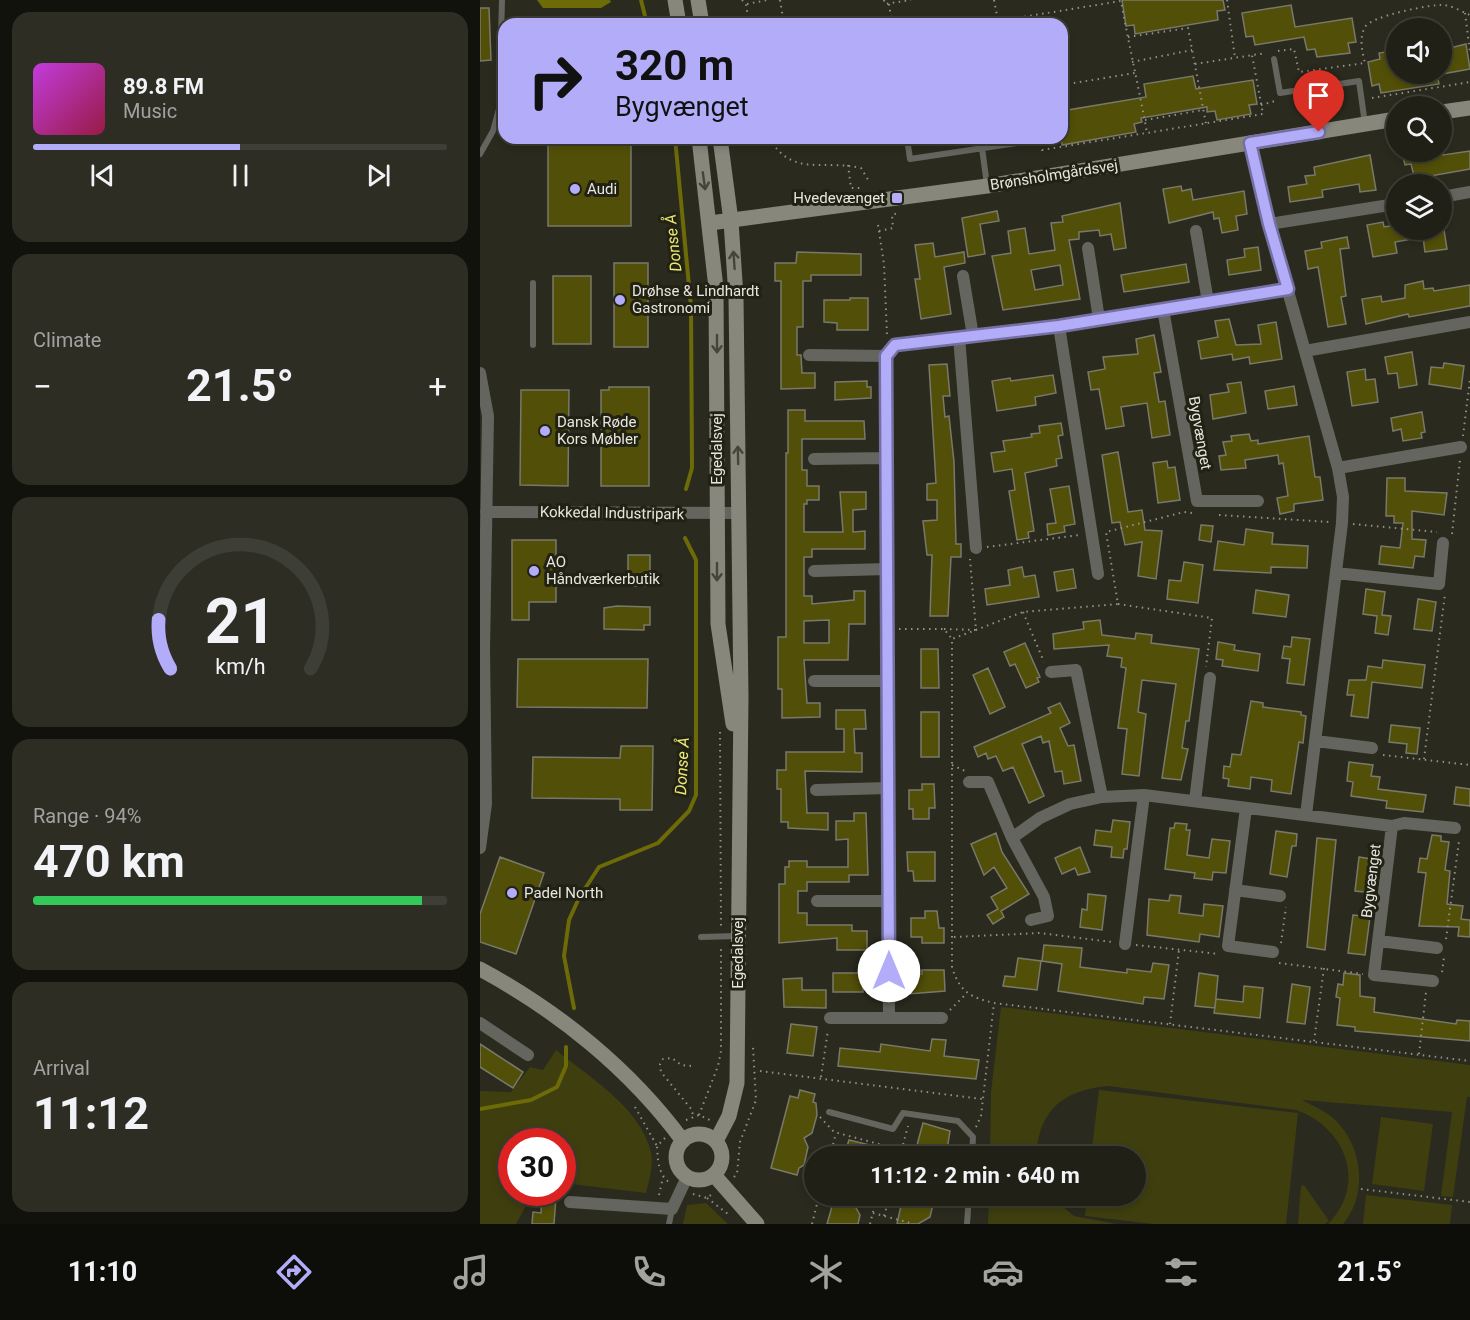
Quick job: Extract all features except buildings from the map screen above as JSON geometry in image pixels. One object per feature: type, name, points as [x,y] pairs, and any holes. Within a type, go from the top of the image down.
[{"type":"street","points":[[675,0],[679,18]]},
{"type":"street","points":[[698,0],[701,18]]},
{"type":"street","points":[[1452,111],[1470,108]]},
{"type":"street","name":"Brønsholmgårdsvej","points":[[710,223],[987,186],[1386,121]]},
{"type":"street","points":[[1250,143],[1269,224],[1338,468],[1343,497],[1342,523],[1306,815]]},
{"type":"street","name":"Egedalsvej","points":[[700,144],[717,288],[718,624],[739,760]]},
{"type":"street","name":"Egedalsvej","points":[[716,1141],[729,1116],[737,1083],[740,660],[736,297],[731,221],[721,144]]},
{"type":"street","points":[[1452,195],[1470,192]]},
{"type":"street","points":[[1269,224],[1386,206]]},
{"type":"street","points":[[1196,231],[1208,302]]},
{"type":"street","points":[[1088,248],[1099,319]]},
{"type":"street","points":[[963,276],[973,336]]},
{"type":"street","points":[[809,355],[888,352],[895,345],[1059,326],[1288,289]]},
{"type":"street","name":"Bygvænget","points":[[1163,309],[1197,501],[1258,501]]},
{"type":"street","points":[[1305,351],[1470,322]]},
{"type":"street","points":[[1059,326],[1098,574]]},
{"type":"street","points":[[959,337],[976,548]]},
{"type":"street","points":[[888,352],[889,1018]]},
{"type":"street","points":[[480,374],[488,416],[482,635],[482,731],[486,804],[481,841]]},
{"type":"street","points":[[1338,468],[1461,447]]},
{"type":"street","points":[[814,459],[887,458]]},
{"type":"street","name":"Kokkedal Industripark","points":[[484,504],[739,513]]},
{"type":"street","points":[[717,514],[729,525],[732,633],[740,660]]},
{"type":"street","points":[[1336,573],[1439,584],[1443,543]]},
{"type":"street","points":[[814,571],[887,569]]},
{"type":"street","points":[[1051,672],[1076,670],[1102,796]]},
{"type":"street","points":[[1195,801],[1210,678]]},
{"type":"street","points":[[814,681],[888,681]]},
{"type":"street","points":[[1316,741],[1372,748]]},
{"type":"street","points":[[969,782],[988,782],[1012,838],[1044,897],[1048,916],[1031,920]]},
{"type":"street","points":[[816,790],[888,788]]},
{"type":"street","points":[[1125,944],[1144,795]]},
{"type":"street","name":"Bygvænget","points":[[1012,838],[1040,818],[1070,804],[1102,796],[1144,795],[1392,826],[1404,823],[1455,828]]},
{"type":"street","points":[[1246,808],[1228,946],[1273,952]]},
{"type":"street","name":"Bygvænget","points":[[1374,975],[1392,826]]},
{"type":"street","points":[[1235,890],[1280,896]]},
{"type":"street","points":[[818,901],[889,901]]},
{"type":"street","name":"Bygvænget","points":[[1379,941],[1443,946]]},
{"type":"street","points":[[480,969],[513,987],[562,1020],[607,1057],[640,1090],[683,1141]]},
{"type":"street","points":[[1374,975],[1433,981]]},
{"type":"street","points":[[829,1024],[889,1018],[942,1018]]},
{"type":"street","points":[[480,1023],[528,1055]]},
{"type":"street","points":[[576,1202],[672,1209],[681,1182],[676,1156],[683,1141],[696,1134],[716,1141],[722,1159],[714,1175],[701,1180],[681,1182]]},
{"type":"street","points":[[714,1175],[757,1224]]},
{"type":"lane","points":[[502,0],[502,18]]},
{"type":"lane","points":[[1274,58],[1280,93],[1359,81],[1365,124]]},
{"type":"lane","points":[[480,154],[493,131],[498,113]]},
{"type":"lane","points":[[908,144],[910,159],[1000,144]]},
{"type":"lane","points":[[982,148],[987,186]]},
{"type":"lane","points":[[532,345],[533,283]]},
{"type":"lane","points":[[701,937],[738,936]]},
{"type":"lane","points":[[829,1112],[893,1130],[903,1113],[958,1121],[972,1136],[972,1146]]},
{"type":"lane","points":[[967,1224],[968,1206]]},
{"type":"lane","points":[[669,1224],[672,1209]]},
{"type":"path","points":[[742,0],[746,4],[748,18]]},
{"type":"path","points":[[746,4],[768,0]]},
{"type":"path","points":[[780,0],[783,18]]},
{"type":"path","points":[[884,0],[885,4],[911,0]]},
{"type":"path","points":[[994,0],[997,18]]},
{"type":"path","points":[[1227,0],[1235,58]]},
{"type":"path","points":[[1016,18],[1121,1],[1132,62],[1138,76],[1147,133]]},
{"type":"path","points":[[889,4],[891,18]]},
{"type":"path","points":[[1194,64],[1294,49],[1299,72],[1365,63],[1361,42],[1363,32],[1366,24],[1379,17],[1442,5],[1470,15]]},
{"type":"path","points":[[1465,13],[1470,52]]},
{"type":"path","points":[[1127,37],[1188,28],[1206,124]]},
{"type":"path","points":[[1132,62],[1192,50]]},
{"type":"path","points":[[1042,144],[1042,150],[1263,114],[1252,55]]},
{"type":"path","points":[[1068,84],[1135,73]]},
{"type":"path","points":[[1362,99],[1470,82]]},
{"type":"path","points":[[1261,105],[1274,102],[1280,93]]},
{"type":"path","points":[[1144,120],[1203,110]]},
{"type":"path","points":[[772,144],[777,152],[788,160],[801,164],[848,165],[861,168],[870,183]]},
{"type":"path","points":[[848,165],[851,188],[864,188]]},
{"type":"path","points":[[879,231],[893,228],[892,216],[887,216]]},
{"type":"path","points":[[878,225],[884,264],[888,352]]},
{"type":"path","points":[[1209,514],[1342,523],[1452,534],[1470,379]]},
{"type":"path","points":[[976,630],[970,556],[976,548],[1106,532],[1184,512],[1198,513]]},
{"type":"path","points":[[1106,532],[1118,604]]},
{"type":"path","points":[[1424,759],[1445,594],[1439,584]]},
{"type":"path","points":[[952,639],[1023,612],[1118,604],[1212,618],[1205,672],[1210,678]]},
{"type":"path","points":[[1023,612],[1044,662],[1051,672]]},
{"type":"path","points":[[944,629],[952,639],[952,968],[957,984],[967,993],[994,1003],[1470,1060]]},
{"type":"path","points":[[888,630],[976,630]]},
{"type":"path","points":[[699,1115],[718,1066],[721,1051],[720,721]]},
{"type":"path","points":[[1372,748],[1376,754],[1470,765]]},
{"type":"path","points":[[1419,1054],[1426,988],[1433,981],[1441,980],[1443,946],[1460,836],[1455,828]]},
{"type":"path","points":[[1280,896],[1287,901],[1281,944],[1273,952],[1279,963],[1374,975]]},
{"type":"path","points":[[952,937],[1040,933],[1218,955],[1228,946]]},
{"type":"path","points":[[1170,1024],[1179,950]]},
{"type":"path","points":[[1314,1041],[1324,968]]},
{"type":"path","points":[[942,1018],[967,993]]},
{"type":"path","points":[[972,1136],[981,1116],[994,1003]]},
{"type":"path","points":[[821,1077],[829,1024]]},
{"type":"path","points":[[691,1066],[681,1065],[672,1058],[663,1059],[660,1064],[661,1072],[692,1110],[693,1116]]},
{"type":"path","points":[[731,1178],[737,1174],[740,1142],[755,1109],[755,1062]]},
{"type":"path","points":[[760,1071],[982,1099]]},
{"type":"path","points":[[630,1100],[647,1124],[657,1146],[658,1166],[663,1178],[681,1182]]},
{"type":"path","points":[[829,1112],[818,1118],[836,1133],[885,1146]]},
{"type":"path","points":[[902,1146],[910,1114]]},
{"type":"path","points":[[686,1120],[699,1115],[714,1123]]},
{"type":"path","points":[[833,1146],[836,1133]]},
{"type":"path","points":[[657,1146],[665,1138]]},
{"type":"path","points":[[1361,1189],[1470,1202]]},
{"type":"path","points":[[707,1198],[714,1192]]},
{"type":"path","points":[[688,1194],[707,1198],[731,1217]]},
{"type":"path","points":[[812,1224],[816,1206]]},
{"type":"path","points":[[870,1224],[875,1206]]},
{"type":"path","points":[[884,1216],[887,1206]]},
{"type":"path","points":[[873,1213],[914,1224]]},
{"type":"shaded area","points":[[537,0],[610,0],[611,2],[601,8],[543,8]]},
{"type":"shaded area","points":[[1001,1007],[1470,1065],[1470,1097],[1467,1097],[1453,1197],[1441,1196],[1452,1112],[1302,1100],[1336,1120],[1354,1148],[1359,1187],[1351,1213],[1343,1224],[1328,1224],[1340,1208],[1347,1191],[1348,1174],[1345,1158],[1338,1143],[1327,1129],[1313,1118],[1296,1110],[1108,1086],[1078,1092],[1056,1105],[1042,1126],[1037,1146],[990,1146],[991,1092]]},
{"type":"shaded area","points":[[556,1050],[598,1082],[625,1107],[645,1136],[651,1152],[651,1172],[646,1193],[576,1185],[576,1128],[498,1128],[498,1206],[526,1206],[516,1224],[480,1224],[480,1091],[511,1092],[530,1067],[543,1070]]},
{"type":"shaded area","points":[[1099,1090],[1298,1113],[1286,1224],[1154,1224],[1085,1216],[1086,1206],[1146,1206],[1146,1146],[1092,1146]]},
{"type":"shaded area","points":[[1381,1117],[1433,1124],[1424,1191],[1372,1184]]},
{"type":"shaded area","points":[[1304,1185],[1329,1221],[1325,1224],[1298,1224],[1301,1186]]},
{"type":"shaded area","points":[[1366,1195],[1452,1205],[1450,1224],[1363,1224]]},
{"type":"shaded area","points":[[706,1203],[728,1224],[683,1224],[687,1205]]},
{"type":"shaded area","points":[[989,1206],[1062,1206],[1074,1216],[1117,1224],[988,1224]]},
{"type":"waterway","name":"Donse Å","points":[[641,0],[646,18]]},
{"type":"waterway","name":"Donse Å","points":[[676,144],[691,307],[692,468],[686,489]]},
{"type":"waterway","name":"Donse Å","points":[[574,1008],[564,956],[569,920],[579,898],[599,867],[658,843],[689,811],[696,795],[696,560],[685,538]]},
{"type":"waterway","name":"Donse Å","points":[[480,1109],[531,1100],[557,1087],[566,1066],[566,1047]]},
{"type":"place","name":"Audi","points":[[575,189]]},
{"type":"place","name":"Hvedevænget","points":[[897,198]]},
{"type":"place","name":"Drøhse & Lindhardt Gastronomi","points":[[620,300]]},
{"type":"place","name":"Dansk Røde Kors Møbler","points":[[545,431]]},
{"type":"place","name":"AO Håndværkerbutik","points":[[534,571]]},
{"type":"place","name":"Padel North","points":[[512,893]]},
{"type":"route","points":[[889,971],[886,356],[889,349],[895,345],[1059,326],[1288,289],[1269,224],[1250,143],[1319,132]]}]
